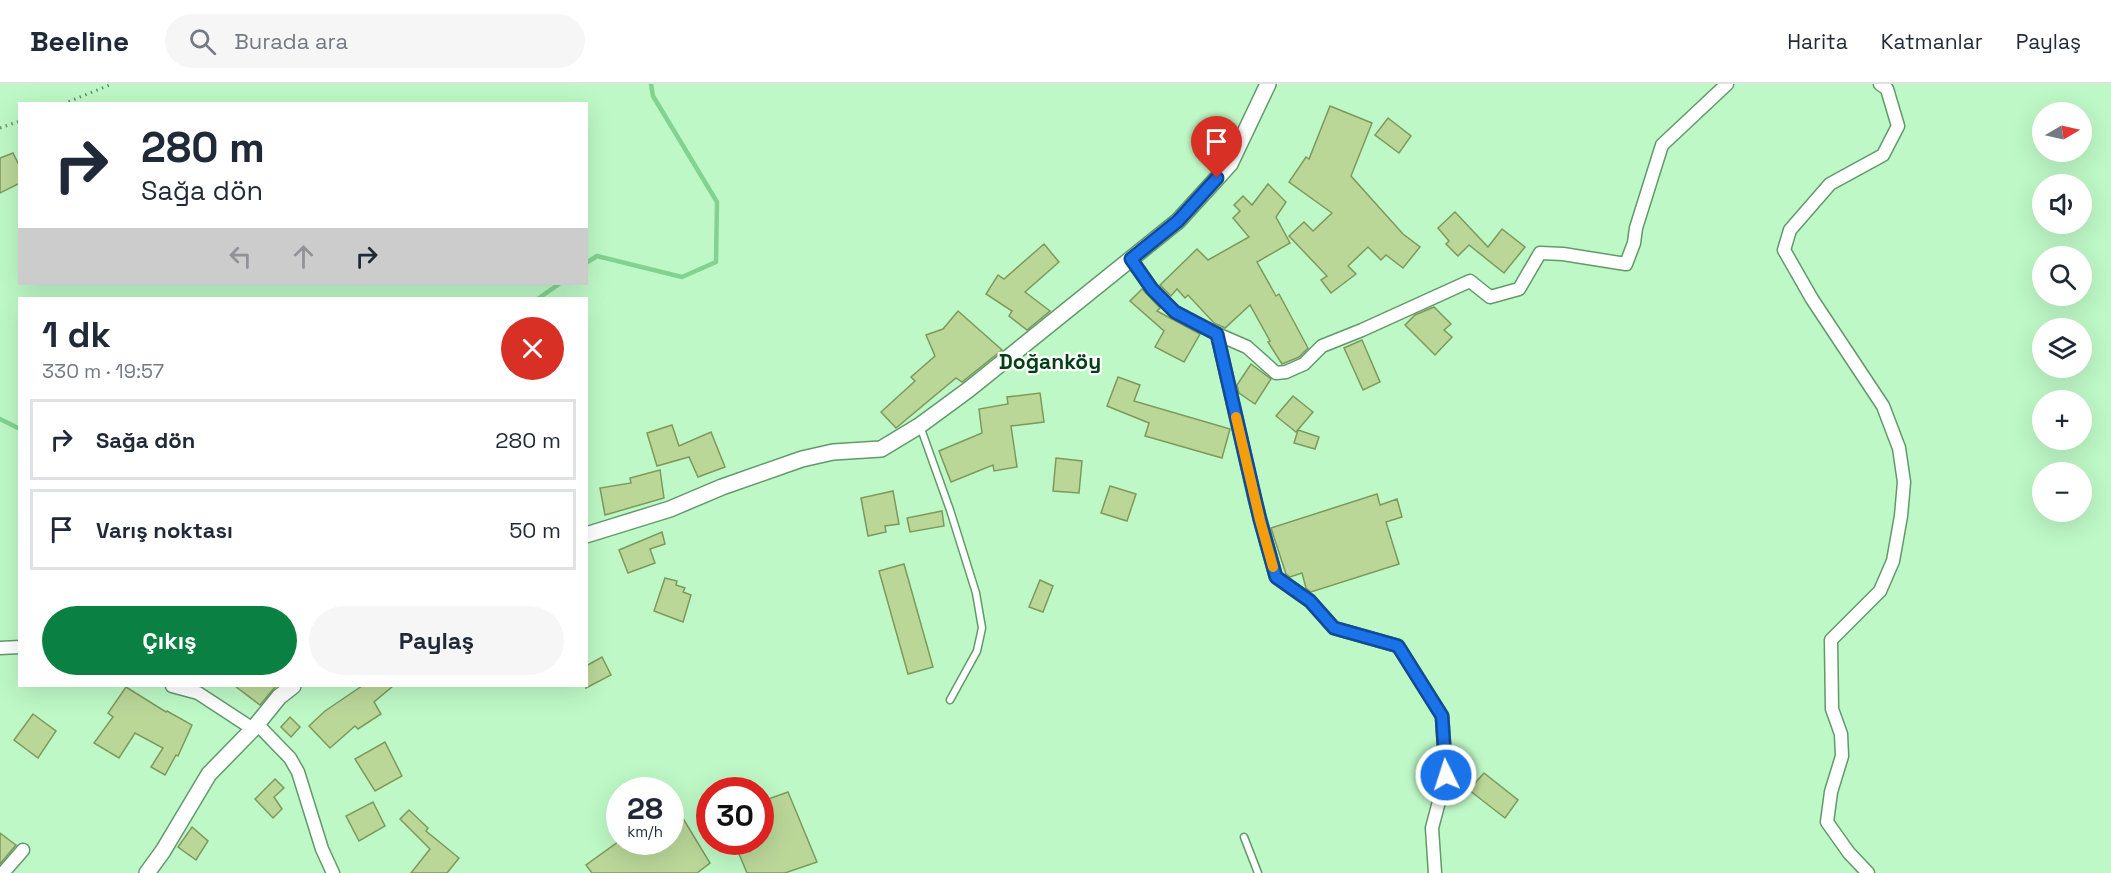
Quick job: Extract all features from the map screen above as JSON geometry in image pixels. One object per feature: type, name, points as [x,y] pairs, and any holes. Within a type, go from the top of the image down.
[{"type":"street","points":[[588,534],[670,509],[802,459],[833,452],[881,449],[920,426],[969,390],[1178,221],[1230,164],[1268,84]]},
{"type":"street","points":[[1131,259],[1152,289],[1175,312],[1247,347],[1276,373],[1286,372],[1304,364],[1322,346],[1470,281],[1490,297],[1519,289],[1540,253],[1563,254],[1626,264],[1662,144],[1727,84]]},
{"type":"street","points":[[1868,873],[1849,853],[1827,822],[1831,792],[1842,756],[1841,734],[1832,709],[1831,640],[1880,591],[1893,561],[1904,482],[1899,448],[1883,406],[1812,299],[1784,250],[1790,230],[1830,184],[1883,155],[1898,126],[1887,89],[1880,84]]},
{"type":"street","points":[[1217,334],[1260,520],[1276,577],[1310,601],[1334,628],[1398,646],[1442,716],[1446,775],[1432,828],[1435,873]]},
{"type":"street","points":[[0,648],[18,647]]},
{"type":"street","points":[[176,687],[198,693],[255,726],[290,759],[298,771],[322,849],[333,873]]},
{"type":"street","points":[[147,873],[163,851],[209,774],[279,697],[292,687]]},
{"type":"street","points":[[3,873],[23,850]]},
{"type":"lane","points":[[920,426],[976,593],[982,628],[977,651],[950,700]]},
{"type":"lane","points":[[1244,837],[1257,873]]},
{"type":"path","points":[[68,102],[112,84]]},
{"type":"path","points":[[0,128],[18,122]]},
{"type":"building","points":[[1330,106],[1372,123],[1351,176],[1403,234],[1420,247],[1403,268],[1386,255],[1381,260],[1368,247],[1348,266],[1356,274],[1331,293],[1321,280],[1327,276],[1289,236],[1304,222],[1313,231],[1332,213],[1289,182],[1306,157],[1309,159]]},
{"type":"building","points":[[1388,118],[1411,136],[1399,153],[1375,135]]},
{"type":"building","points":[[13,153],[18,163],[18,184],[0,193],[0,158]]},
{"type":"building","points":[[1268,184],[1286,202],[1276,217],[1290,243],[1257,262],[1276,296],[1279,294],[1308,348],[1299,357],[1282,364],[1268,342],[1270,341],[1250,305],[1225,328],[1214,323],[1188,295],[1185,298],[1177,289],[1171,296],[1160,285],[1197,249],[1208,260],[1249,237],[1233,218],[1240,211],[1234,205],[1243,196],[1252,205]]},
{"type":"building","points":[[1455,212],[1488,247],[1502,229],[1525,247],[1504,273],[1469,245],[1458,256],[1446,244],[1449,241],[1438,228]]},
{"type":"building","points":[[1044,244],[1059,262],[1025,292],[1050,311],[1027,330],[1009,316],[1012,311],[986,294],[998,275],[1004,279]]},
{"type":"building","points":[[1142,289],[1160,308],[1157,311],[1200,334],[1184,362],[1155,347],[1164,331],[1130,301]]},
{"type":"building","points":[[1434,307],[1451,324],[1444,330],[1452,337],[1435,355],[1405,325],[1415,315]]},
{"type":"building","points":[[958,311],[1002,350],[962,382],[956,378],[896,428],[881,412],[915,381],[911,377],[935,356],[926,335],[943,329]]},
{"type":"building","points":[[1362,340],[1380,382],[1363,390],[1344,348]]},
{"type":"building","points":[[1251,364],[1271,379],[1255,404],[1239,393],[1237,385]]},
{"type":"building","points":[[1118,377],[1140,385],[1134,401],[1230,429],[1222,458],[1145,436],[1149,423],[1107,406]]},
{"type":"building","points":[[1040,393],[1044,422],[1011,426],[1017,467],[994,471],[993,465],[951,482],[939,451],[982,433],[979,409],[1008,404],[1007,397]]},
{"type":"building","points":[[1293,396],[1313,412],[1296,432],[1276,416]]},
{"type":"building","points":[[672,425],[679,446],[711,432],[725,467],[698,477],[689,457],[657,466],[647,433]]},
{"type":"building","points":[[1298,430],[1319,437],[1315,449],[1294,443]]},
{"type":"building","points":[[1056,458],[1082,461],[1079,493],[1053,491]]},
{"type":"building","points":[[660,470],[664,498],[605,515],[600,488],[631,483],[630,478]]},
{"type":"building","points":[[1110,486],[1136,494],[1127,521],[1101,513]]},
{"type":"building","points":[[893,491],[899,524],[885,526],[886,532],[868,536],[861,498]]},
{"type":"building","points":[[1377,494],[1380,505],[1397,499],[1402,517],[1386,522],[1399,564],[1311,592],[1306,588],[1302,573],[1290,577],[1286,574],[1271,528]]},
{"type":"building","points":[[942,511],[944,526],[910,532],[907,518]]},
{"type":"building","points":[[662,532],[665,544],[650,549],[655,563],[628,573],[619,550]]},
{"type":"building","points":[[904,564],[933,667],[908,674],[879,571]]},
{"type":"building","points":[[665,578],[677,581],[676,585],[685,588],[683,592],[691,595],[683,622],[654,611]]},
{"type":"building","points":[[1040,580],[1053,586],[1043,612],[1029,607]]},
{"type":"building","points":[[602,657],[611,675],[588,687],[588,665]]},
{"type":"building","points":[[126,687],[192,725],[178,756],[176,755],[165,775],[151,767],[163,748],[135,733],[119,758],[94,743],[113,717],[108,713]]},
{"type":"building","points":[[236,687],[275,687],[260,705]]},
{"type":"building","points":[[361,687],[392,687],[374,702],[381,714],[358,729],[355,726],[330,748],[309,726],[325,711]]},
{"type":"building","points":[[33,714],[56,731],[38,758],[14,740]]},
{"type":"building","points":[[290,717],[300,727],[291,737],[281,727]]},
{"type":"building","points":[[385,742],[402,776],[375,791],[355,759]]},
{"type":"building","points":[[1484,773],[1518,800],[1505,818],[1469,790]]},
{"type":"building","points":[[275,779],[284,788],[274,797],[282,809],[273,818],[255,799]]},
{"type":"building","points":[[788,792],[817,862],[785,873],[747,873],[739,855],[774,855],[774,797]]},
{"type":"building","points":[[373,802],[385,826],[359,841],[346,816]]},
{"type":"building","points":[[409,810],[428,828],[426,831],[459,858],[447,873],[411,873],[430,849],[400,819]]},
{"type":"building","points":[[684,820],[696,840],[696,855],[705,855],[710,863],[697,873],[592,873],[586,865],[606,851],[606,855],[684,855]]},
{"type":"building","points":[[192,827],[208,841],[196,860],[178,847]]},
{"type":"building","points":[[0,833],[16,845],[0,864]]},
{"type":"waterway","points":[[588,262],[597,256],[682,277],[716,262],[717,202],[653,96],[651,84]]},
{"type":"waterway","points":[[540,297],[558,285]]},
{"type":"waterway","points":[[0,419],[18,428]]},
{"type":"slow traffic","points":[[1236,417],[1273,567]]},
{"type":"district","name":"Doğanköy","points":[[1050,361]]},
{"type":"route","points":[[1217,178],[1178,221],[1131,259],[1152,289],[1175,312],[1217,334],[1260,520],[1276,577],[1310,601],[1334,628],[1398,646],[1442,716],[1446,775]]}]
